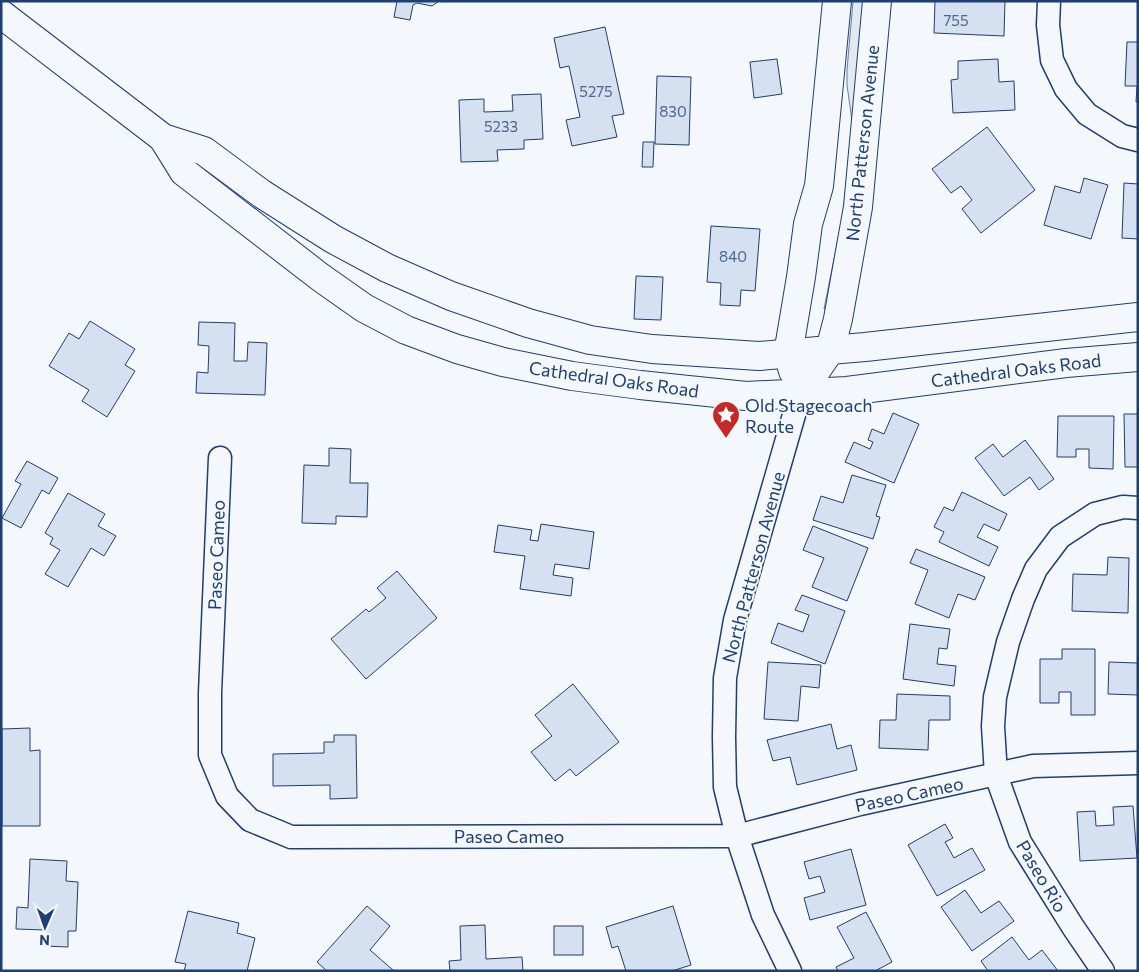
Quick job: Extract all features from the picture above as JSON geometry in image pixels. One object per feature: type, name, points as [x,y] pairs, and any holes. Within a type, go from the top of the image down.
[{"type":"main road","points":[[800,394],[788,354],[802,277],[808,224],[819,186],[837,1]]},
{"type":"main road","name":"North Patterson Avenue","points":[[800,394],[830,350],[838,319],[858,207],[877,1]]},
{"type":"main road","name":"Cathedral Oaks Road","points":[[1,14],[163,138],[204,151],[262,194],[333,240],[387,268],[452,296],[519,320],[590,340],[652,349],[759,356],[865,348],[1138,317]]},
{"type":"main road","name":"Cathedral Oaks Road","points":[[163,138],[184,172],[320,277],[364,308],[406,330],[503,362],[572,376],[746,396],[846,391],[1066,363],[1138,358]]},
{"type":"street","points":[[1050,1],[1048,25],[1052,60],[1066,89],[1087,114],[1122,136],[1138,140]]},
{"type":"street","name":"North Patterson Avenue","points":[[790,971],[763,915],[737,836],[725,787],[725,678],[735,620],[800,394]]},
{"type":"street","name":"Paseo Cameo","points":[[220,458],[210,693],[210,756],[227,796],[250,820],[291,837],[737,836],[860,804],[1033,766],[1138,763]]},
{"type":"street","name":"Paseo Rio","points":[[1103,971],[1020,842],[996,775],[992,726],[995,697],[1008,642],[1022,599],[1036,569],[1060,536],[1095,514],[1123,507],[1138,508]]},
{"type":"shaded area","points":[[853,1],[867,1],[854,153],[829,310],[824,309],[843,214],[852,121],[847,70]]},
{"type":"building","points":[[397,1],[439,1],[432,6],[417,3],[413,5],[410,20],[394,17]]},
{"type":"building","points":[[935,1],[1005,1],[1004,36],[934,33]]},
{"type":"building","points":[[605,27],[624,114],[612,116],[617,137],[572,146],[566,120],[580,117],[569,66],[560,68],[554,38]]},
{"type":"building","points":[[1127,42],[1138,42],[1138,102],[1136,102],[1137,86],[1125,86]]},
{"type":"building","points":[[777,59],[782,94],[754,98],[750,62]]},
{"type":"building","points":[[998,59],[999,82],[1014,81],[1015,110],[953,113],[951,80],[958,79],[958,61]]},
{"type":"building","points":[[657,76],[691,77],[689,145],[655,144]]},
{"type":"building","points":[[541,94],[543,139],[524,140],[524,149],[497,150],[498,161],[461,162],[459,100],[484,99],[484,112],[513,111],[512,95]]},
{"type":"building","points":[[987,127],[1035,190],[981,233],[962,209],[972,200],[961,186],[951,193],[932,169]]},
{"type":"building","points":[[643,142],[654,142],[653,167],[642,167]]},
{"type":"building","points":[[1084,178],[1108,185],[1091,239],[1044,225],[1055,186],[1080,193]]},
{"type":"building","points":[[1124,183],[1138,184],[1138,239],[1122,238]]},
{"type":"building","points":[[711,226],[760,229],[755,291],[741,290],[740,306],[720,305],[721,283],[707,282]]},
{"type":"building","points":[[636,276],[663,277],[661,320],[634,319]]},
{"type":"building","points":[[90,321],[135,349],[125,365],[135,371],[107,417],[82,401],[89,390],[49,366],[69,333],[79,339]]},
{"type":"building","points":[[199,322],[235,323],[234,361],[247,361],[248,342],[267,343],[265,395],[196,393],[197,372],[208,373],[209,346],[198,345]]},
{"type":"building","points":[[893,413],[919,424],[894,483],[845,462],[854,442],[870,449],[873,442],[868,440],[872,429],[884,434]]},
{"type":"building","points":[[1124,414],[1138,414],[1138,467],[1125,467]]},
{"type":"building","points":[[1058,416],[1114,416],[1113,469],[1089,468],[1089,449],[1076,449],[1076,457],[1057,457]]},
{"type":"building","points":[[1025,440],[1054,479],[1039,490],[1030,477],[1004,496],[975,458],[993,444],[1003,457]]},
{"type":"building","points":[[329,448],[351,449],[350,483],[368,483],[367,517],[336,516],[336,524],[302,523],[304,465],[329,466]]},
{"type":"building","points":[[27,461],[58,478],[49,494],[42,490],[21,528],[2,518],[21,484],[15,481]]},
{"type":"building","points":[[852,475],[886,485],[876,516],[880,517],[873,539],[813,520],[821,496],[843,503]]},
{"type":"building","points":[[962,492],[1007,514],[999,531],[984,524],[977,537],[998,547],[989,566],[939,542],[944,532],[934,527],[944,507],[953,511]]},
{"type":"building","points":[[68,493],[105,514],[98,526],[116,536],[104,556],[91,548],[68,587],[45,574],[60,550],[50,544],[53,538],[45,533]]},
{"type":"building","points":[[541,524],[594,532],[589,569],[555,564],[553,575],[573,578],[571,596],[520,589],[525,556],[494,552],[498,525],[532,530],[530,540],[538,541]]},
{"type":"building","points":[[813,526],[868,548],[847,601],[812,587],[824,558],[803,550]]},
{"type":"building","points":[[916,549],[985,577],[975,600],[958,594],[949,618],[915,604],[928,570],[910,563]]},
{"type":"building","points":[[1108,557],[1129,558],[1128,613],[1072,611],[1073,574],[1107,575]]},
{"type":"building","points":[[397,571],[437,618],[366,679],[331,639],[366,609],[369,612],[386,598],[377,588]]},
{"type":"building","points":[[802,595],[845,611],[825,664],[771,643],[778,623],[803,632],[809,615],[795,610]]},
{"type":"building","points":[[910,624],[950,629],[947,649],[939,648],[937,664],[956,666],[954,686],[903,679]]},
{"type":"building","points":[[1062,649],[1095,649],[1095,715],[1071,715],[1071,692],[1059,692],[1059,703],[1040,703],[1040,659],[1062,659]]},
{"type":"building","points":[[768,662],[821,665],[819,688],[801,686],[798,721],[764,719]]},
{"type":"building","points":[[1109,662],[1138,663],[1138,695],[1108,694]]},
{"type":"building","points":[[573,684],[619,742],[576,776],[570,769],[555,781],[531,752],[552,736],[535,715]]},
{"type":"building","points":[[897,694],[950,696],[950,720],[929,720],[928,750],[879,748],[880,720],[896,720]]},
{"type":"building","points":[[831,724],[837,749],[851,745],[857,770],[797,785],[790,757],[773,761],[767,740]]},
{"type":"building","points":[[30,728],[30,751],[40,750],[40,826],[2,826],[2,729]]},
{"type":"building","points":[[334,735],[356,735],[357,798],[330,799],[330,785],[273,786],[273,754],[324,753],[324,742],[334,742]]},
{"type":"building","points":[[1133,806],[1137,858],[1080,861],[1077,812],[1095,811],[1096,826],[1114,825],[1113,807]]},
{"type":"building","points":[[945,824],[953,838],[945,842],[954,858],[972,848],[985,870],[937,896],[908,845]]},
{"type":"building","points":[[851,849],[866,905],[810,920],[804,898],[825,892],[820,876],[809,879],[804,862]]},
{"type":"building","points":[[30,859],[67,861],[66,881],[78,882],[76,931],[68,931],[68,947],[45,946],[45,930],[16,929],[17,907],[28,908]]},
{"type":"building","points":[[965,890],[981,913],[999,901],[1014,921],[972,951],[941,907]]},
{"type":"building","points":[[367,906],[390,926],[370,950],[394,971],[327,971],[317,962]]},
{"type":"building","points":[[673,906],[691,965],[672,971],[626,971],[618,946],[612,948],[606,927]]},
{"type":"building","points":[[188,911],[239,923],[237,933],[255,938],[247,971],[184,971],[186,964],[175,962]]},
{"type":"building","points":[[866,912],[892,962],[875,971],[838,971],[836,967],[854,958],[837,927]]},
{"type":"building","points":[[485,925],[486,959],[522,957],[523,971],[450,971],[449,961],[461,960],[460,926]]},
{"type":"building","points":[[554,926],[583,926],[583,955],[554,955]]},
{"type":"building","points":[[1012,937],[1029,960],[1042,950],[1058,971],[988,971],[981,961]]},
{"type":"place","name":"Old Stagecoach Route","points":[[726,439]]}]
